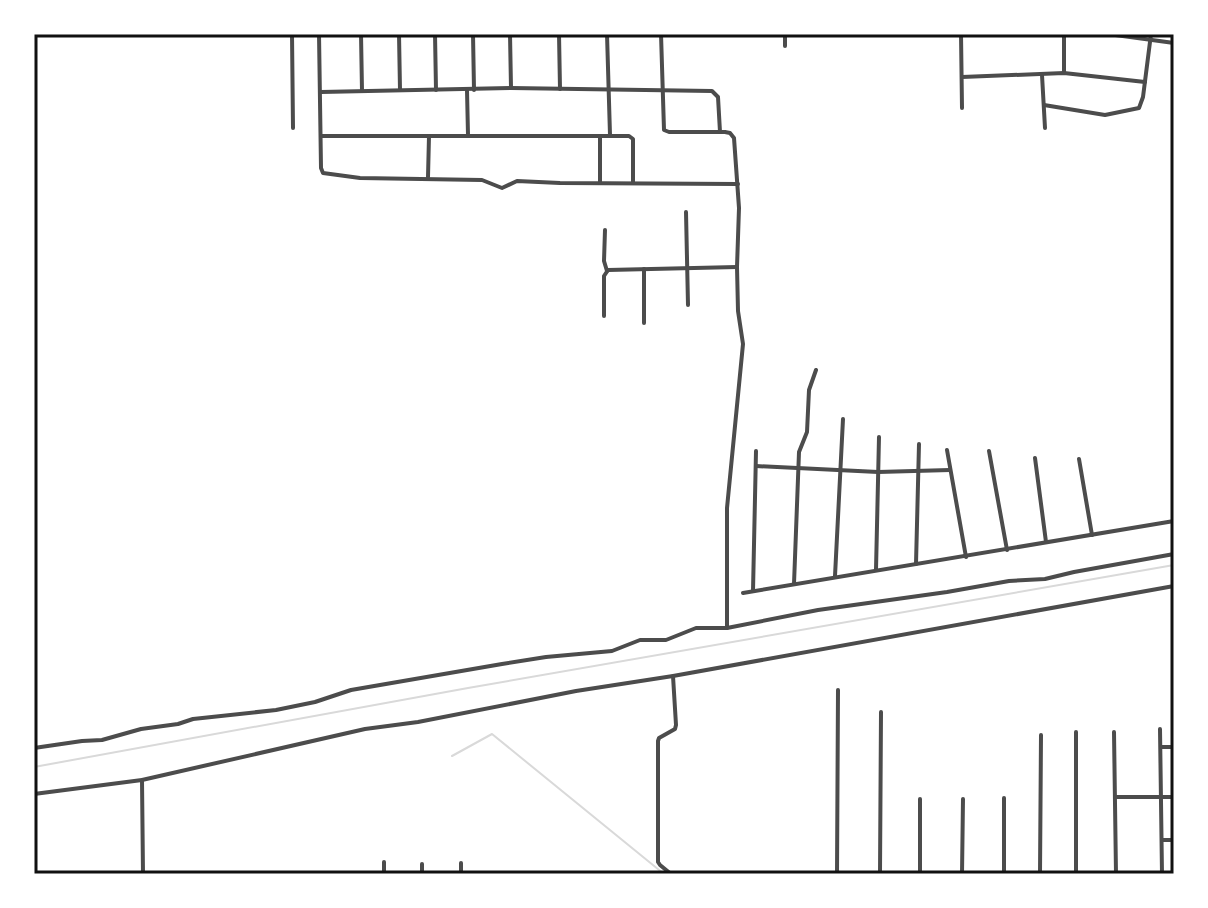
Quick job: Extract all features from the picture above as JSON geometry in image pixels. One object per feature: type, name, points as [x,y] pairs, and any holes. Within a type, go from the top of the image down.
[{"type":"street","points":[[292,34],[293,128]]},
{"type":"street","points":[[319,34],[323,173],[360,178],[482,180],[502,188],[517,181],[738,184]]},
{"type":"street","points":[[361,34],[362,91]]},
{"type":"street","points":[[399,34],[400,90]]},
{"type":"street","points":[[435,34],[436,90]]},
{"type":"street","points":[[473,34],[474,90]]},
{"type":"street","points":[[510,34],[511,88]]},
{"type":"street","points":[[559,34],[560,89]]},
{"type":"street","points":[[607,34],[610,135]]},
{"type":"street","points":[[661,34],[663,127],[666,131],[730,133],[734,138],[739,217],[738,317],[743,344],[727,508],[727,628]]},
{"type":"street","points":[[785,34],[785,46]]},
{"type":"street","points":[[961,34],[962,108]]},
{"type":"street","points":[[1064,34],[1064,73]]},
{"type":"street","points":[[1108,34],[1150,37],[1174,43]]},
{"type":"street","points":[[1044,105],[1095,115],[1139,108],[1150,37]]},
{"type":"street","points":[[962,77],[1064,73],[1145,82]]},
{"type":"street","points":[[1042,75],[1045,128]]},
{"type":"street","points":[[321,92],[511,88],[715,92],[720,132]]},
{"type":"street","points":[[467,90],[468,135]]},
{"type":"street","points":[[321,136],[629,136],[633,137],[633,183]]},
{"type":"street","points":[[428,178],[429,136]]},
{"type":"street","points":[[600,136],[600,183]]},
{"type":"street","points":[[686,212],[688,305]]},
{"type":"street","points":[[604,316],[604,276],[607,271],[604,261],[605,230]]},
{"type":"street","points":[[607,271],[737,267]]},
{"type":"street","points":[[644,269],[644,323]]},
{"type":"street","points":[[794,584],[799,452],[807,432],[809,390],[816,370]]},
{"type":"street","points":[[835,577],[843,419]]},
{"type":"street","points":[[876,570],[879,437]]},
{"type":"street","points":[[916,564],[919,444]]},
{"type":"street","points":[[947,450],[966,557]]},
{"type":"street","points":[[753,591],[756,451]]},
{"type":"street","points":[[989,451],[1007,550]]},
{"type":"street","points":[[1035,458],[1046,542]]},
{"type":"street","points":[[1079,459],[1092,535]]},
{"type":"street","points":[[756,466],[878,472],[950,470]]},
{"type":"street","points":[[743,593],[1174,521]]},
{"type":"street","points":[[34,748],[102,740],[193,719],[276,710],[351,690],[502,664],[612,651],[640,640],[666,640],[696,628],[727,628],[818,610],[1009,581],[1045,579],[1174,554]]},
{"type":"street","points":[[34,794],[142,780],[365,729],[1174,586]]},
{"type":"street","points":[[671,874],[658,862],[658,741],[676,725],[673,676]]},
{"type":"street","points":[[837,874],[838,690]]},
{"type":"street","points":[[880,874],[881,712]]},
{"type":"street","points":[[1160,729],[1162,874]]},
{"type":"street","points":[[1076,732],[1076,874]]},
{"type":"street","points":[[1114,732],[1116,874]]},
{"type":"street","points":[[1040,874],[1041,735]]},
{"type":"street","points":[[1161,747],[1174,747]]},
{"type":"street","points":[[142,780],[143,874]]},
{"type":"street","points":[[1115,797],[1174,797]]},
{"type":"street","points":[[1004,798],[1004,874]]},
{"type":"street","points":[[920,799],[920,874]]},
{"type":"street","points":[[962,874],[963,799]]},
{"type":"street","points":[[1162,840],[1174,840]]},
{"type":"street","points":[[384,862],[384,874]]},
{"type":"street","points":[[461,863],[461,874]]},
{"type":"street","points":[[422,864],[422,874]]},
{"type":"waterway","points":[[34,767],[1174,565]]},
{"type":"waterway","points":[[452,756],[492,734],[664,874]]}]
